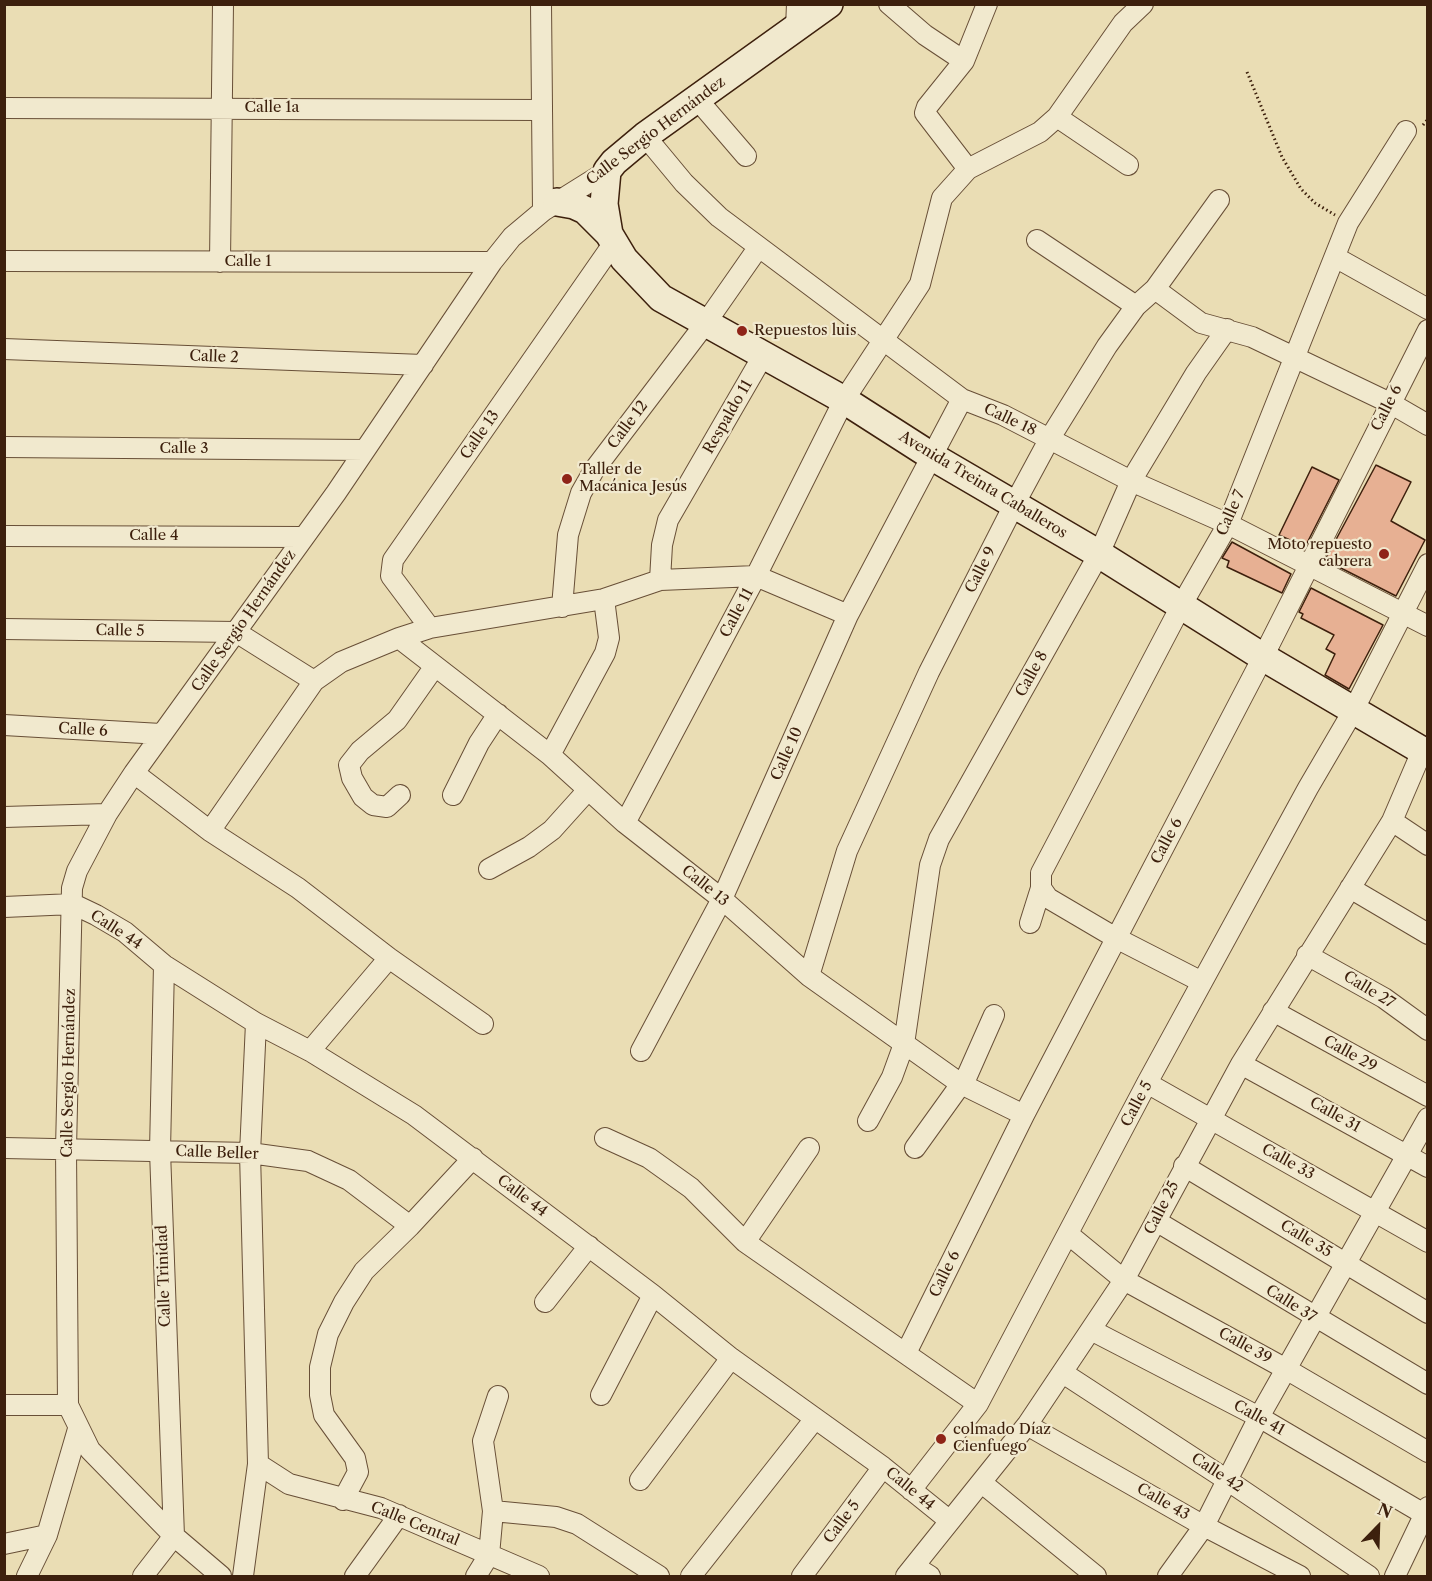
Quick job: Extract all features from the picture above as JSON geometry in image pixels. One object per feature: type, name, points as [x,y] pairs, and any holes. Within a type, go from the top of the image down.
[{"type":"street","points":[[220,262],[220,108],[224,4]]},
{"type":"street","points":[[541,4],[540,110],[550,206]]},
{"type":"street","name":"Calle Sergio Hernández","points":[[221,1576],[174,1536],[90,1450],[78,1429],[69,1405],[66,1149],[72,888],[77,871],[107,814],[134,773],[304,537],[492,262],[512,237],[550,206],[608,171],[614,162],[645,136],[697,99],[796,16],[829,4]]},
{"type":"street","points":[[889,4],[925,35],[964,61]]},
{"type":"street","points":[[987,4],[964,61],[927,107],[925,113],[968,169],[1040,132],[1057,117],[1123,23],[1143,4]]},
{"type":"street","points":[[697,99],[746,156]]},
{"type":"street","name":"Calle 1a","points":[[4,108],[540,110]]},
{"type":"street","points":[[1057,117],[1128,165]]},
{"type":"street","name":"Calle 7","points":[[1030,923],[1041,888],[1041,873],[1181,606],[1228,524],[1292,357],[1348,223],[1406,131]]},
{"type":"street","name":"Calle 18","points":[[645,136],[684,183],[719,217],[962,399],[1050,438],[1131,481],[1228,524],[1428,626]]},
{"type":"street","name":"Calle 11","points":[[625,823],[756,576],[844,400],[920,284],[942,198],[968,169]]},
{"type":"street","points":[[608,171],[604,204],[611,239]]},
{"type":"street","name":"Calle 9","points":[[809,976],[847,851],[929,672],[1015,503],[1050,438],[1107,346],[1136,306],[1155,289],[1219,200]]},
{"type":"street","name":"Avenida Treinta Caballeros","points":[[550,206],[585,210],[656,294],[705,324],[764,354],[844,400],[933,457],[1015,503],[1263,657],[1425,753]]},
{"type":"street","name":"Calle 13","points":[[430,628],[391,576],[393,560],[611,239]]},
{"type":"street","points":[[1037,240],[1136,306]]},
{"type":"street","name":"Calle 12","points":[[562,607],[568,535],[581,493],[594,470],[705,324],[758,248]]},
{"type":"street","points":[[1335,256],[1428,309]]},
{"type":"street","name":"Calle 1","points":[[4,261],[492,262]]},
{"type":"street","points":[[1155,289],[1201,323],[1227,329],[1292,357],[1390,403],[1428,424]]},
{"type":"street","name":"Calle 8","points":[[868,1121],[892,1077],[904,1044],[934,851],[1099,554],[1131,481],[1196,373],[1227,329]]},
{"type":"street","name":"Calle 6","points":[[906,1353],[1024,1115],[1263,657],[1307,565],[1428,330]]},
{"type":"street","name":"Calle 2","points":[[4,349],[423,365]]},
{"type":"street","name":"Respaldo 11","points":[[660,580],[662,545],[668,520],[764,354]]},
{"type":"street","name":"Calle 10","points":[[641,1051],[722,899],[848,615],[962,399]]},
{"type":"street","name":"Calle 3","points":[[4,447],[364,450]]},
{"type":"street","name":"Calle 4","points":[[4,536],[304,537]]},
{"type":"street","name":"Calle 5","points":[[911,1490],[978,1404],[1147,1083],[1353,711],[1428,564]]},
{"type":"street","points":[[210,831],[314,681],[341,662],[399,638],[430,628],[604,599],[660,580],[756,576],[848,615]]},
{"type":"street","points":[[550,754],[605,653],[609,638],[604,599]]},
{"type":"street","name":"Calle 5","points":[[4,629],[236,632]]},
{"type":"street","points":[[236,632],[314,681]]},
{"type":"street","name":"Calle 13","points":[[399,638],[550,754],[625,823],[722,899],[809,976],[962,1084],[1024,1115]]},
{"type":"street","points":[[400,795],[387,807],[373,805],[363,797],[352,778],[349,765],[360,751],[398,720],[435,666]]},
{"type":"street","points":[[453,795],[479,743],[498,714]]},
{"type":"street","name":"Calle 6","points":[[4,725],[161,734]]},
{"type":"street","name":"Calle 25","points":[[917,1573],[950,1521],[1027,1425],[1124,1280],[1210,1118],[1273,1011],[1392,821],[1425,753]]},
{"type":"street","points":[[134,773],[210,831],[298,888],[389,958],[483,1024]]},
{"type":"street","points":[[489,869],[529,847],[552,830],[588,790]]},
{"type":"street","points":[[4,817],[107,814]]},
{"type":"street","points":[[1392,821],[1428,845]]},
{"type":"street","points":[[1041,888],[1048,898],[1116,938],[1202,982]]},
{"type":"street","points":[[1350,888],[1428,934]]},
{"type":"street","points":[[4,907],[73,904]]},
{"type":"street","name":"Calle 44","points":[[73,904],[125,932],[164,964],[256,1023],[310,1051],[414,1115],[653,1295],[731,1358],[814,1420],[883,1467],[950,1521]]},
{"type":"street","name":"Calle 27","points":[[1307,956],[1384,998],[1428,1030]]},
{"type":"street","points":[[310,1051],[389,958]]},
{"type":"street","name":"Calle Trinidad","points":[[164,964],[160,1151],[174,1536]]},
{"type":"street","name":"Calle 29","points":[[1273,1011],[1428,1096]]},
{"type":"street","points":[[915,1148],[962,1084],[994,1015]]},
{"type":"street","points":[[243,1576],[258,1464],[250,1153],[256,1023]]},
{"type":"street","name":"Calle 31","points":[[1241,1064],[1428,1167]]},
{"type":"street","name":"Calle 33","points":[[1147,1083],[1428,1242]]},
{"type":"street","points":[[1168,1576],[1204,1526],[1259,1417],[1428,1118]]},
{"type":"street","points":[[605,1138],[649,1158],[691,1188],[745,1242],[978,1404]]},
{"type":"street","name":"Calle Beller","points":[[4,1148],[250,1153],[308,1161],[339,1175],[410,1226]]},
{"type":"street","points":[[745,1242],[809,1148]]},
{"type":"street","points":[[343,1500],[358,1472],[355,1458],[324,1415],[320,1395],[320,1367],[328,1334],[364,1271],[410,1226],[473,1158]]},
{"type":"street","name":"Calle 35","points":[[1184,1166],[1428,1313]]},
{"type":"street","name":"Calle 37","points":[[1156,1221],[1428,1384]]},
{"type":"street","name":"Calle 39","points":[[1068,1234],[1124,1280],[1286,1369],[1428,1452]]},
{"type":"street","points":[[545,1302],[589,1246]]},
{"type":"street","points":[[601,1395],[653,1295]]},
{"type":"street","name":"Calle 41","points":[[1091,1330],[1259,1417],[1426,1510]]},
{"type":"street","points":[[640,1480],[731,1358]]},
{"type":"street","name":"Calle 42","points":[[1063,1373],[1369,1576]]},
{"type":"street","points":[[476,1576],[489,1555],[493,1511],[483,1441],[498,1396]]},
{"type":"street","points":[[4,1405],[69,1405]]},
{"type":"street","points":[[691,1576],[814,1420]]},
{"type":"street","name":"Calle 43","points":[[1027,1425],[1204,1526],[1300,1576]]},
{"type":"street","points":[[27,1576],[47,1534],[78,1429]]},
{"type":"street","name":"Calle Central","points":[[258,1464],[289,1484],[343,1500],[381,1508],[539,1576]]},
{"type":"street","name":"Calle 5","points":[[802,1576],[883,1467]]},
{"type":"street","points":[[982,1483],[1096,1576]]},
{"type":"street","points":[[1395,1576],[1426,1510]]},
{"type":"street","points":[[493,1511],[556,1517],[576,1524],[659,1576]]},
{"type":"street","points":[[355,1576],[399,1515]]},
{"type":"street","points":[[4,1544],[47,1534]]},
{"type":"street","points":[[143,1576],[174,1536]]},
{"type":"path","points":[[1247,72],[1282,157],[1301,189],[1315,203],[1348,223]]},
{"type":"building","points":[[1376,465],[1411,482],[1391,521],[1425,540],[1396,596],[1325,560]]},
{"type":"building","points":[[1312,467],[1339,480],[1305,547],[1279,535]]},
{"type":"building","points":[[1232,542],[1291,574],[1282,593],[1227,567],[1229,561],[1222,558]]},
{"type":"building","points":[[1311,588],[1383,625],[1349,689],[1325,675],[1335,654],[1326,649],[1334,635],[1301,618],[1303,614],[1299,612]]},
{"type":"place","name":"Repuestos luis","points":[[742,331]]},
{"type":"place","name":"Taller de Macánica Jesús","points":[[567,479]]},
{"type":"place","name":"Moto repuesto cabrera","points":[[1384,554]]},
{"type":"place","name":"colmado Díaz Cienfuego","points":[[941,1439]]}]
